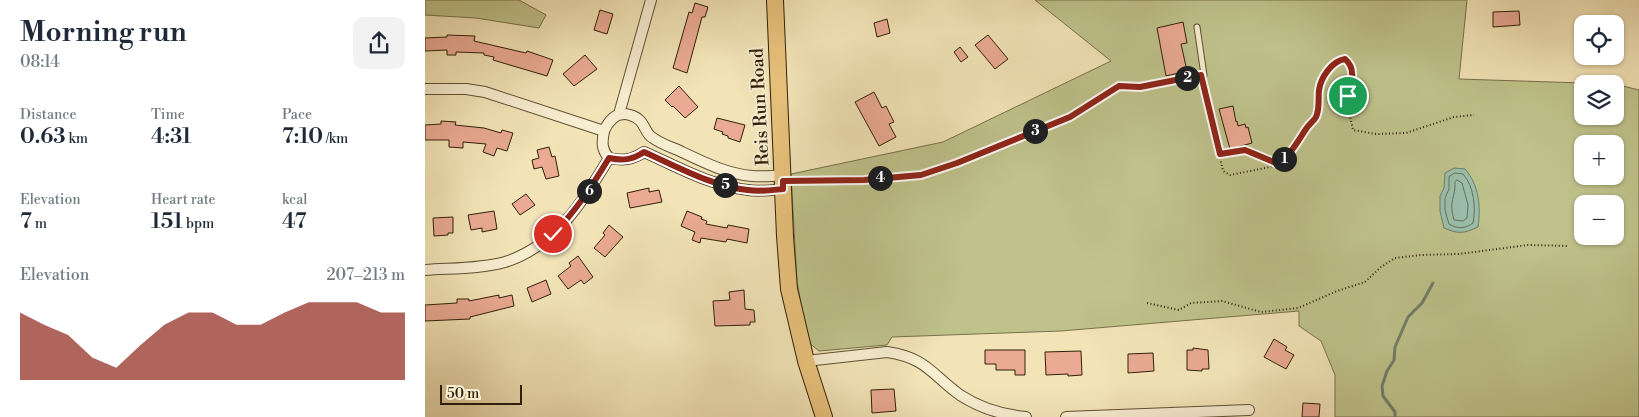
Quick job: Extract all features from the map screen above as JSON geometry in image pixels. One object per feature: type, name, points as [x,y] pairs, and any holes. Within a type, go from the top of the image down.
[{"type":"main road","name":"Reis Run Road","points":[[775,0],[789,289],[806,361],[824,417]]},
{"type":"street","points":[[650,137],[644,152],[635,158],[625,160],[609,158],[603,150],[602,140],[604,131],[607,124],[619,114],[651,0]]},
{"type":"street","points":[[425,89],[485,92],[604,131]]},
{"type":"street","points":[[619,114],[628,114],[639,119],[645,125],[650,137],[711,166],[783,182]]},
{"type":"street","points":[[644,152],[705,180],[734,188],[750,191],[783,182]]},
{"type":"street","points":[[425,270],[485,266],[506,261],[525,253],[553,234],[569,218],[589,191],[609,158]]},
{"type":"street","points":[[806,361],[887,352],[897,354],[912,358],[929,367],[959,394],[974,403],[989,410],[1026,417]]},
{"type":"street","points":[[1066,417],[1249,410]]},
{"type":"lane","points":[[783,182],[864,180],[921,175],[957,163],[1070,117],[1119,86],[1140,87],[1204,75],[1197,27]]},
{"type":"path","points":[[1201,75],[1223,171],[1230,175],[1262,168],[1285,159],[1297,145],[1316,116],[1322,80],[1329,69],[1339,60],[1345,59],[1349,62],[1352,70],[1348,96],[1353,130],[1376,134],[1407,132],[1454,117],[1474,115]]},
{"type":"path","points":[[1220,154],[1245,150],[1276,163]]},
{"type":"path","points":[[1147,303],[1179,310],[1191,303],[1222,301],[1261,312],[1298,308],[1337,291],[1365,282],[1381,267],[1395,258],[1459,254],[1528,245],[1568,246]]},
{"type":"green space","points":[[425,0],[519,0],[546,15],[539,28],[476,18],[425,15]]},
{"type":"green space","points":[[1035,0],[1467,0],[1459,79],[1574,83],[1574,125],[1624,125],[1624,86],[1639,90],[1639,417],[1335,417],[1335,375],[1321,341],[1299,326],[1299,311],[1061,331],[892,337],[887,345],[819,351],[808,342],[797,282],[791,174],[943,142],[1111,61]]},
{"type":"water","points":[[1454,168],[1465,169],[1470,175],[1478,196],[1478,227],[1464,232],[1444,228],[1440,211],[1440,196],[1444,188],[1445,173]]},
{"type":"building","points":[[695,3],[708,7],[705,17],[702,17],[687,73],[673,68],[689,12],[692,13]]},
{"type":"building","points":[[600,10],[613,14],[607,34],[594,30]]},
{"type":"building","points":[[1519,11],[1520,25],[1493,27],[1493,12]]},
{"type":"building","points":[[887,19],[890,33],[877,37],[874,23]]},
{"type":"building","points":[[1183,22],[1187,43],[1181,44],[1187,71],[1166,76],[1157,28]]},
{"type":"building","points":[[447,35],[475,36],[474,41],[526,53],[527,51],[553,60],[547,76],[493,60],[494,57],[484,55],[484,53],[456,52],[456,55],[447,55],[447,50],[425,51],[425,38],[447,37]]},
{"type":"building","points":[[988,35],[1008,59],[995,69],[975,45]]},
{"type":"building","points":[[960,47],[968,57],[961,62],[954,52]]},
{"type":"building","points":[[585,55],[597,69],[574,86],[563,74]]},
{"type":"building","points":[[679,86],[698,107],[685,118],[665,100]]},
{"type":"building","points":[[874,92],[882,108],[886,106],[894,122],[889,124],[896,137],[879,146],[855,102]]},
{"type":"building","points":[[1233,106],[1238,126],[1245,124],[1246,128],[1248,127],[1252,143],[1230,149],[1219,109]]},
{"type":"building","points":[[717,118],[745,125],[740,142],[728,138],[728,136],[722,134],[723,132],[714,129]]},
{"type":"building","points":[[441,121],[456,122],[455,125],[484,128],[501,133],[502,130],[513,133],[507,151],[497,148],[494,156],[483,152],[486,144],[463,142],[463,148],[449,147],[449,140],[425,140],[425,125],[441,124]]},
{"type":"building","points":[[549,147],[552,157],[555,156],[559,176],[546,179],[542,167],[534,169],[532,160],[539,158],[537,150]]},
{"type":"building","points":[[649,188],[649,192],[659,190],[662,202],[630,208],[627,193]]},
{"type":"building","points":[[526,194],[535,205],[520,215],[512,204]]},
{"type":"building","points":[[494,211],[497,229],[482,232],[482,228],[471,230],[468,215]]},
{"type":"building","points":[[687,211],[702,217],[701,219],[707,221],[706,224],[727,228],[728,225],[749,229],[747,243],[727,239],[726,242],[701,238],[700,243],[692,240],[695,232],[681,226]]},
{"type":"building","points":[[453,217],[453,233],[434,236],[433,218]]},
{"type":"building","points":[[609,225],[623,237],[605,257],[594,248],[605,235],[603,233]]},
{"type":"building","points":[[578,256],[593,277],[584,284],[581,280],[568,289],[558,276],[571,266],[569,263]]},
{"type":"building","points":[[546,280],[551,294],[532,302],[527,288]]},
{"type":"building","points":[[744,290],[745,309],[754,310],[755,322],[750,322],[750,325],[715,326],[713,301],[730,300],[729,292]]},
{"type":"building","points":[[499,295],[499,298],[512,295],[514,306],[470,317],[470,319],[425,321],[425,305],[457,303],[457,299],[469,299],[469,301]]},
{"type":"building","points":[[1274,339],[1287,347],[1285,350],[1294,355],[1286,369],[1264,357]]},
{"type":"building","points":[[1193,348],[1208,350],[1209,369],[1202,369],[1202,371],[1187,370],[1187,350],[1193,350]]},
{"type":"building","points":[[985,350],[1025,350],[1025,375],[1015,375],[1015,370],[996,370],[996,364],[985,364]]},
{"type":"building","points":[[1081,351],[1082,375],[1046,375],[1045,352]]},
{"type":"building","points":[[1153,353],[1154,371],[1128,373],[1128,354]]},
{"type":"building","points":[[894,389],[896,411],[872,413],[871,390]]},
{"type":"building","points":[[1303,403],[1320,404],[1319,417],[1302,417]]},
{"type":"waterway","points":[[1395,417],[1395,412],[1383,396],[1382,386],[1387,371],[1394,360],[1395,347],[1408,317],[1422,303],[1433,283]]},
{"type":"route","points":[[553,234],[569,218],[589,191],[609,158],[625,160],[635,158],[644,152],[705,180],[750,191],[783,189],[783,181],[864,180],[921,175],[957,163],[1070,117],[1119,86],[1140,87],[1201,75],[1220,154],[1245,150],[1268,158],[1276,163],[1285,159],[1297,145],[1316,116],[1319,89],[1329,69],[1339,60],[1345,59],[1349,62],[1352,70],[1348,96]]}]
